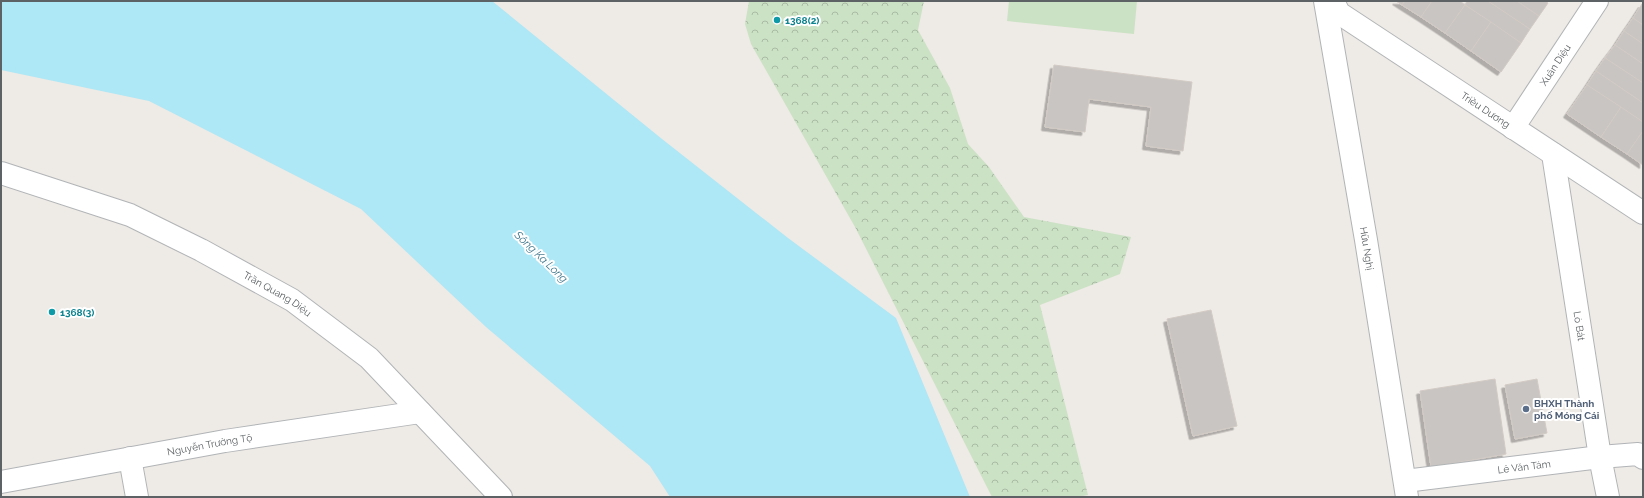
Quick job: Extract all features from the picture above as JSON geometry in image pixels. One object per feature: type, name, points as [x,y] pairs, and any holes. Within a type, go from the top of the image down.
[{"type":"street","name":"Xuân Diệu","points":[[1513,128],[1597,1]]},
{"type":"street","name":"Triều Dương","points":[[1336,4],[1513,128],[1643,213]]},
{"type":"street","name":"Hữu Nghị","points":[[1336,4],[1406,489]]},
{"type":"street","name":"Lò Bát","points":[[1554,154],[1600,457],[1608,497]]},
{"type":"street","name":"Trần Quang Diệu","points":[[1,173],[130,215],[201,250],[292,300],[369,358],[501,497]]},
{"type":"street","name":"Nguyễn Trường Tộ","points":[[1,482],[225,441],[420,412]]},
{"type":"street","name":"Lê Văn Tám","points":[[1406,489],[1600,457],[1638,454],[1643,458]]},
{"type":"street","points":[[130,458],[137,497]]},
{"type":"green space","points":[[749,1],[924,1],[918,30],[950,88],[968,144],[989,167],[1024,217],[1131,237],[1120,274],[1040,305],[1088,495],[1077,497],[992,497],[855,227],[751,44],[745,24]]},
{"type":"green space","points":[[1009,1],[1137,1],[1134,34],[1007,21]]},
{"type":"water","name":"Sông Ka Long","points":[[1,1],[492,1],[662,139],[788,238],[896,318],[970,497],[670,497],[650,466],[486,327],[361,209],[149,101],[1,70]]},
{"type":"building","points":[[1396,1],[1405,1],[1402,5]]},
{"type":"building","points":[[1405,1],[1432,1],[1421,17],[1402,5]]},
{"type":"building","points":[[1432,1],[1460,1],[1465,5],[1445,33],[1421,17]]},
{"type":"building","points":[[1467,1],[1488,1],[1530,29],[1521,43],[1465,5]]},
{"type":"building","points":[[1488,1],[1517,1],[1539,16],[1530,29]]},
{"type":"building","points":[[1517,1],[1545,1],[1548,3],[1539,16]]},
{"type":"building","points":[[1642,4],[1643,5],[1643,25],[1633,18]]},
{"type":"building","points":[[1465,5],[1491,22],[1471,51],[1445,33]]},
{"type":"building","points":[[1633,18],[1643,25],[1643,44],[1624,31]]},
{"type":"building","points":[[1491,22],[1521,43],[1501,72],[1471,51]]},
{"type":"building","points":[[1624,31],[1643,44],[1643,64],[1615,45]]},
{"type":"building","points":[[1615,45],[1643,64],[1643,83],[1605,58]]},
{"type":"building","points":[[1605,58],[1643,83],[1643,103],[1596,71]]},
{"type":"building","points":[[1054,65],[1192,82],[1183,151],[1146,146],[1151,107],[1089,99],[1085,132],[1045,127]]},
{"type":"building","points":[[1596,71],[1643,103],[1643,122],[1587,85]]},
{"type":"building","points":[[1587,85],[1621,107],[1601,137],[1567,114]]},
{"type":"building","points":[[1621,107],[1643,122],[1643,131],[1627,154],[1601,137]]},
{"type":"building","points":[[1643,131],[1643,165],[1627,154]]},
{"type":"building","points":[[1211,310],[1237,426],[1193,436],[1167,319]]},
{"type":"building","points":[[1495,379],[1506,454],[1431,467],[1420,391]]},
{"type":"building","name":"BHXH Thành phố Móng Cái","points":[[1537,379],[1547,433],[1515,439],[1505,385]]},
{"type":"place","name":"1368(2)","points":[[777,20]]},
{"type":"place","name":"1368(3)","points":[[52,312]]},
{"type":"place","name":"BHXH Thành phố Móng Cái","points":[[1526,409]]}]
